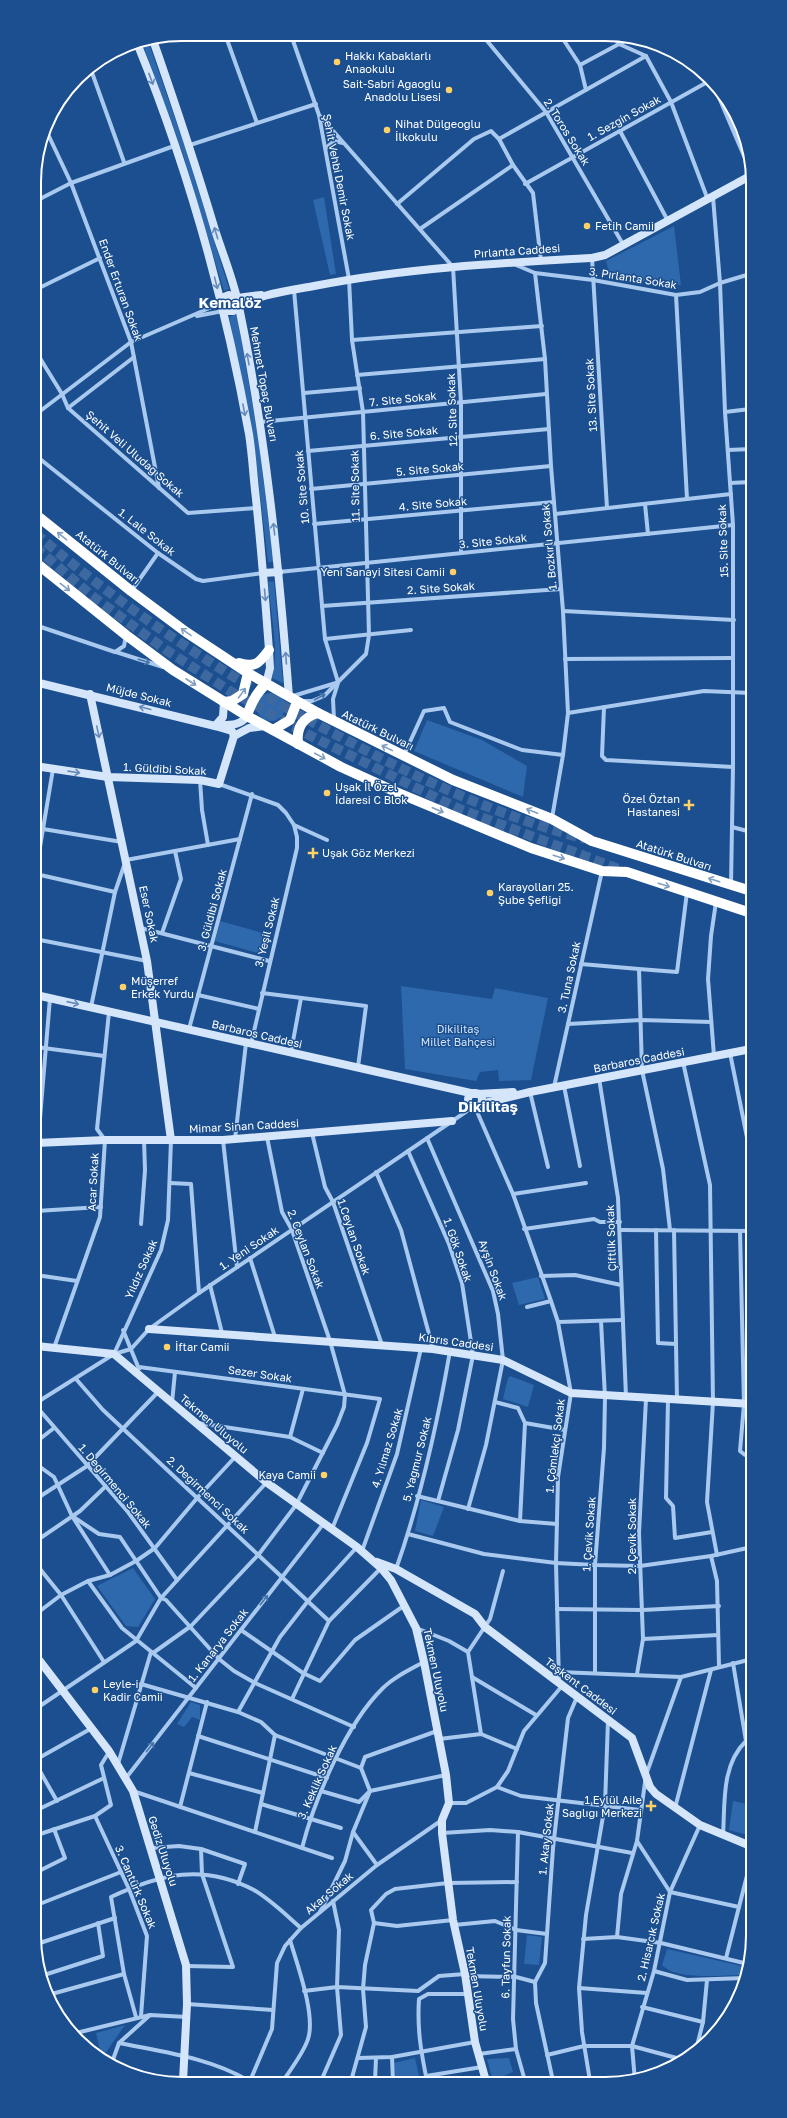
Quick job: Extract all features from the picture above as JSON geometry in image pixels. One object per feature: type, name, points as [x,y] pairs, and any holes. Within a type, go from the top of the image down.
[{"type":"highway","name":"Atatürk Bulvarı","points":[[41,519],[131,591],[186,632],[248,673],[318,713],[453,780],[552,819],[592,841],[746,890]]},
{"type":"highway","points":[[41,567],[126,635],[173,670],[247,716],[298,744],[396,792],[499,836],[602,871],[627,872],[746,911]]},
{"type":"highway","points":[[230,661],[250,666],[259,662],[269,650]]},
{"type":"highway","points":[[224,702],[232,701],[243,694],[248,673]]},
{"type":"highway","points":[[247,716],[258,691],[266,684]]},
{"type":"highway","points":[[269,728],[290,720],[293,699]]},
{"type":"highway","points":[[298,744],[300,725],[308,716],[318,713]]},
{"type":"street","points":[[227,41],[257,124]]},
{"type":"street","name":"Şehit Vehbi Demir Sokak","points":[[293,41],[319,115],[349,279]]},
{"type":"street","name":"2. Toros Sokak","points":[[487,41],[546,112],[624,246]]},
{"type":"street","points":[[565,41],[580,65],[586,90]]},
{"type":"street","points":[[617,41],[619,44],[646,56]]},
{"type":"street","points":[[580,65],[623,42]]},
{"type":"street","name":"Mehmet Topaç Bulvarı","points":[[154,44],[190,145],[238,302],[260,422],[293,699]]},
{"type":"street","points":[[139,48],[153,82],[209,254],[222,307],[249,436],[257,508],[269,650],[270,668],[266,684]]},
{"type":"street","points":[[499,139],[646,56]]},
{"type":"street","name":"15. Site Sokak","points":[[646,56],[671,102],[711,198],[720,283],[725,412],[733,526],[734,620],[731,885]]},
{"type":"street","points":[[92,73],[124,162]]},
{"type":"street","name":"1. Sezgin Sokak","points":[[525,184],[706,83]]},
{"type":"street","points":[[190,145],[316,104]]},
{"type":"street","points":[[722,105],[743,153]]},
{"type":"street","points":[[319,115],[453,267]]},
{"type":"street","points":[[620,130],[668,222]]},
{"type":"street","points":[[397,204],[474,139],[491,131],[499,139],[513,165],[525,184],[533,193],[541,261]]},
{"type":"street","name":"Ender Erturan Sokak","points":[[49,135],[71,183],[131,342],[158,488]]},
{"type":"street","points":[[326,148],[334,141],[344,143]]},
{"type":"street","points":[[41,198],[71,183],[124,162],[174,146]]},
{"type":"street","points":[[420,229],[513,165]]},
{"type":"street","name":"Pırlanta Caddesi","points":[[238,302],[294,289],[349,279],[453,267],[592,258],[624,246],[746,178]]},
{"type":"street","points":[[41,286],[100,258]]},
{"type":"street","name":"13. Site Sokak","points":[[592,258],[607,508]]},
{"type":"street","name":"3. Pırlanta Sokak","points":[[511,263],[535,273],[593,280],[676,295],[700,292],[720,283],[746,275]]},
{"type":"street","name":"12. Site Sokak","points":[[453,267],[462,402],[463,510],[461,553]]},
{"type":"street","name":"1. Bozkırlı Sokak","points":[[535,273],[545,359],[551,466],[563,611],[568,713],[563,755],[552,819]]},
{"type":"street","name":"11. Site Sokak","points":[[293,699],[312,701],[324,696],[366,654],[369,635],[363,412],[352,340],[349,279]]},
{"type":"street","name":"10. Site Sokak","points":[[294,289],[325,639],[338,682]]},
{"type":"street","points":[[41,410],[131,342],[194,316],[222,307],[231,312],[238,302],[231,295],[226,296],[222,307]]},
{"type":"street","points":[[676,295],[687,499]]},
{"type":"street","points":[[194,316],[222,307]]},
{"type":"street","points":[[352,340],[542,326]]},
{"type":"street","points":[[68,408],[134,357]]},
{"type":"street","points":[[357,375],[545,359]]},
{"type":"street","name":"Şehit Veli Uludağ Sokak","points":[[41,360],[62,394],[68,408],[188,513],[257,508]]},
{"type":"street","points":[[304,393],[360,388]]},
{"type":"street","name":"7. Site Sokak","points":[[260,422],[546,394]]},
{"type":"street","points":[[725,412],[746,409]]},
{"type":"street","name":"6. Site Sokak","points":[[308,451],[549,429]]},
{"type":"street","points":[[728,450],[746,449]]},
{"type":"street","name":"1. Lale Sokak","points":[[41,460],[158,552],[196,579],[203,581],[263,573]]},
{"type":"street","name":"5. Site Sokak","points":[[311,489],[551,466]]},
{"type":"street","points":[[730,483],[746,482]]},
{"type":"street","points":[[555,514],[731,494]]},
{"type":"street","name":"4. Site Sokak","points":[[314,524],[554,502]]},
{"type":"street","points":[[645,504],[648,534]]},
{"type":"street","name":"3. Site Sokak","points":[[279,572],[733,526]]},
{"type":"street","points":[[131,591],[158,552]]},
{"type":"street","points":[[263,573],[279,572]]},
{"type":"street","name":"2. Site Sokak","points":[[322,606],[561,589]]},
{"type":"street","points":[[563,611],[734,620]]},
{"type":"street","points":[[41,627],[173,670]]},
{"type":"street","points":[[325,639],[411,630]]},
{"type":"street","points":[[115,652],[124,646],[126,635]]},
{"type":"street","points":[[565,659],[733,658]]},
{"type":"street","points":[[293,699],[338,682]]},
{"type":"street","points":[[334,721],[333,699],[338,682]]},
{"type":"street","name":"Müjde Sokak","points":[[41,683],[90,694],[215,726],[232,731],[234,736]]},
{"type":"street","points":[[568,713],[704,691],[746,693]]},
{"type":"street","name":"Eser Sokak","points":[[90,694],[147,961],[171,1140]]},
{"type":"street","points":[[215,726],[223,717],[224,702]]},
{"type":"street","points":[[604,707],[602,756],[606,760],[733,767]]},
{"type":"street","points":[[403,756],[424,711],[444,708],[450,722],[522,750],[563,755]]},
{"type":"street","points":[[215,726],[235,725],[244,720],[247,716]]},
{"type":"street","points":[[219,784],[234,736],[249,728],[269,728]]},
{"type":"street","name":"1. Güldibi Sokak","points":[[41,767],[108,777],[200,780],[219,784],[252,794],[278,805],[294,824],[327,840]]},
{"type":"street","points":[[41,843],[53,769]]},
{"type":"street","points":[[200,780],[202,810],[208,845]]},
{"type":"street","name":"3. Güldibi Sokak","points":[[189,1030],[252,794]]},
{"type":"street","name":"3. Yeşil Sokak","points":[[235,1140],[248,1043],[259,1009],[269,961],[297,848],[297,837],[294,824]]},
{"type":"street","points":[[732,827],[746,831]]},
{"type":"street","points":[[43,830],[122,842]]},
{"type":"street","points":[[91,1007],[115,892],[126,860],[240,839]]},
{"type":"street","points":[[162,933],[181,879],[175,851]]},
{"type":"street","name":"3. Tuna Sokak","points":[[554,1087],[602,871]]},
{"type":"street","points":[[41,876],[115,892]]},
{"type":"street","points":[[581,964],[677,972],[687,892]]},
{"type":"street","points":[[714,1056],[708,979],[711,936],[716,902]]},
{"type":"street","points":[[141,928],[269,961]]},
{"type":"street","points":[[41,940],[147,961]]},
{"type":"street","points":[[639,969],[642,1070],[663,1169],[672,1230],[677,1401]]},
{"type":"street","points":[[262,993],[366,1006],[358,1067]]},
{"type":"street","name":"Barbaros Caddesi","points":[[41,995],[476,1094],[530,1092],[746,1050]]},
{"type":"street","points":[[198,995],[259,1009]]},
{"type":"street","points":[[41,1100],[50,998]]},
{"type":"street","points":[[291,1053],[301,998]]},
{"type":"street","name":"Acar Sokak","points":[[54,1348],[99,1221],[105,1140],[97,1129],[109,1011]]},
{"type":"street","points":[[568,1024],[641,1020],[711,1022]]},
{"type":"street","points":[[41,1048],[104,1056]]},
{"type":"street","points":[[730,1053],[746,1132]]},
{"type":"street","points":[[683,1062],[710,1185],[709,1230],[713,1402],[707,1502],[717,1555]]},
{"type":"street","name":"Çiftlik Sokak","points":[[598,1078],[618,1198],[621,1230],[621,1285],[626,1398]]},
{"type":"street","points":[[564,1085],[580,1166]]},
{"type":"street","points":[[476,1106],[481,1098],[476,1094],[470,1096],[468,1101],[476,1106],[530,1092],[548,1167]]},
{"type":"street","name":"1. Yeni Sokak","points":[[131,1349],[149,1329],[210,1285],[476,1106]]},
{"type":"street","name":"1. Çömlekçi Sokak","points":[[476,1106],[513,1194],[524,1230],[558,1322],[571,1393],[558,1478],[556,1563],[559,1672],[561,1685]]},
{"type":"street","name":"Mimar Sinan Caddesi","points":[[41,1142],[105,1140],[235,1140],[452,1121]]},
{"type":"street","name":"1.Ceylan Sokak","points":[[312,1133],[325,1186],[382,1345]]},
{"type":"street","name":"2. Ceylan Sokak","points":[[267,1137],[282,1212],[292,1230],[330,1341],[345,1395]]},
{"type":"street","name":"Ayşin Sokak","points":[[427,1138],[494,1291],[498,1314],[503,1360],[486,1445],[468,1509]]},
{"type":"street","points":[[141,1224],[145,1170],[144,1140]]},
{"type":"street","name":"Yıldız Sokak","points":[[114,1354],[123,1330],[162,1244],[168,1220],[171,1140]]},
{"type":"street","points":[[224,1140],[237,1267]]},
{"type":"street","name":"1. Gök Sokak","points":[[408,1151],[449,1244],[462,1283],[473,1355],[458,1430],[438,1501]]},
{"type":"street","points":[[376,1172],[400,1230],[434,1349]]},
{"type":"street","points":[[513,1194],[586,1183]]},
{"type":"street","points":[[170,1184],[190,1184],[199,1293]]},
{"type":"street","points":[[41,1211],[101,1207]]},
{"type":"street","points":[[524,1230],[594,1219],[600,1222],[620,1222]]},
{"type":"street","points":[[621,1230],[746,1231]]},
{"type":"street","points":[[656,1230],[658,1343],[676,1344]]},
{"type":"street","points":[[740,1231],[746,1361]]},
{"type":"street","points":[[250,1258],[275,1337]]},
{"type":"street","points":[[541,1276],[575,1274],[621,1285]]},
{"type":"street","points":[[41,1276],[77,1281]]},
{"type":"street","points":[[210,1285],[222,1333]]},
{"type":"street","points":[[527,1307],[551,1301]]},
{"type":"street","points":[[558,1322],[623,1320]]},
{"type":"street","name":"1. Çevik Sokak","points":[[595,1673],[595,1565],[604,1448],[605,1396],[601,1321]]},
{"type":"street","name":"Kıbrıs Caddesi","points":[[149,1329],[434,1349],[503,1360],[571,1393],[626,1398],[746,1404]]},
{"type":"street","points":[[123,1330],[143,1379]]},
{"type":"street","points":[[41,1347],[114,1354]]},
{"type":"street","name":"4. Yılmaz Sokak","points":[[360,1549],[397,1454],[421,1348]]},
{"type":"street","points":[[41,1400],[114,1354],[131,1349]]},
{"type":"street","name":"5. Yağmur Sokak","points":[[396,1569],[408,1534],[431,1446],[450,1352]]},
{"type":"street","name":"Tekmen Uluyolu","points":[[114,1354],[266,1482],[296,1505],[360,1549],[381,1568],[391,1580],[405,1605],[416,1628],[446,1775],[448,1803],[442,1820],[442,1833],[453,1922],[466,1975],[475,2042],[485,2077]]},
{"type":"street","name":"Sezer Sokak","points":[[138,1367],[380,1399],[367,1443],[332,1529]]},
{"type":"street","points":[[172,1404],[175,1372]]},
{"type":"street","name":"2. Değirmenci Sokak","points":[[76,1379],[103,1410],[198,1497],[329,1621]]},
{"type":"street","points":[[290,1437],[303,1389]]},
{"type":"street","points":[[41,1496],[87,1466],[158,1392]]},
{"type":"street","points":[[118,1765],[141,1684],[152,1653],[191,1626],[259,1554],[296,1505],[342,1413],[345,1395]]},
{"type":"street","name":"2. Çevik Sokak","points":[[637,1674],[643,1639],[639,1532],[646,1399]]},
{"type":"street","points":[[668,1400],[666,1498],[674,1506],[675,1538],[712,1532]]},
{"type":"street","points":[[495,1402],[518,1408],[525,1423],[520,1520]]},
{"type":"street","name":"1. Değirmenci Sokak","points":[[41,1412],[128,1512],[177,1580]]},
{"type":"street","points":[[746,1416],[740,1451],[746,1455]]},
{"type":"street","points":[[195,1423],[290,1437],[323,1453]]},
{"type":"street","points":[[525,1423],[565,1430]]},
{"type":"street","points":[[41,1438],[54,1428]]},
{"type":"street","points":[[41,1610],[61,1595],[88,1581],[110,1575],[136,1561],[155,1548],[198,1497],[236,1456]]},
{"type":"street","points":[[41,1468],[54,1477],[72,1516],[110,1575]]},
{"type":"street","points":[[41,1705],[136,1640],[161,1598],[266,1482]]},
{"type":"street","points":[[41,1538],[80,1511],[106,1486]]},
{"type":"street","points":[[417,1496],[520,1520],[557,1524]]},
{"type":"street","points":[[72,1516],[99,1534],[120,1537],[161,1598],[166,1600],[191,1626],[219,1659],[234,1671],[255,1683],[354,1727]]},
{"type":"street","name":"1. Kanarya Sokak","points":[[126,1778],[324,1523]]},
{"type":"street","points":[[408,1534],[484,1554],[556,1563],[595,1565],[640,1566],[717,1555],[746,1548]]},
{"type":"street","points":[[238,1712],[280,1637],[308,1601],[360,1549]]},
{"type":"street","points":[[710,1556],[717,1581],[720,1666]]},
{"type":"street","name":"Taşkent Caddesi","points":[[372,1560],[396,1569],[475,1614],[485,1627],[632,1738],[646,1775],[656,1794],[675,1809],[700,1824],[723,1836],[746,1844]]},
{"type":"street","points":[[292,1699],[303,1673],[329,1621],[381,1568]]},
{"type":"street","points":[[41,1570],[61,1595],[104,1662]]},
{"type":"street","points":[[481,1734],[468,1652],[490,1619],[503,1571]]},
{"type":"street","points":[[88,1581],[122,1628],[196,1688]]},
{"type":"street","points":[[241,1630],[303,1673],[320,1681],[355,1640],[405,1605]]},
{"type":"street","points":[[557,1609],[643,1610],[719,1606]]},
{"type":"street","points":[[416,1628],[449,1640],[468,1652]]},
{"type":"street","points":[[643,1639],[718,1634]]},
{"type":"street","points":[[559,1672],[681,1677],[746,1660]]},
{"type":"street","name":"Gediz Uluyolu","points":[[41,1662],[64,1690],[109,1751],[133,1791],[186,1966],[187,2017],[183,2057],[183,2077]]},
{"type":"street","name":"3. Keklik Sokak","points":[[302,1848],[310,1819],[321,1791],[335,1759],[354,1727],[383,1688],[394,1678],[424,1662]]},
{"type":"street","points":[[723,1836],[728,1770],[734,1754],[746,1741],[733,1663]]},
{"type":"street","points":[[675,1809],[712,1670]]},
{"type":"street","points":[[617,1937],[621,1894],[637,1841],[640,1810],[646,1775],[681,1677]]},
{"type":"street","points":[[472,1678],[536,1715]]},
{"type":"street","points":[[141,1684],[187,1699],[207,1702],[238,1712],[261,1722],[275,1735],[361,1768]]},
{"type":"street","points":[[448,1803],[466,1803],[497,1787],[508,1771],[524,1731],[561,1685]]},
{"type":"street","name":"1. Akay Sokak","points":[[535,1982],[545,1963],[555,1838],[568,1718],[577,1697]]},
{"type":"street","points":[[180,1807],[207,1702]]},
{"type":"street","points":[[589,2077],[584,2046],[579,1988],[583,1939],[597,1846],[605,1805],[608,1720]]},
{"type":"street","points":[[41,1757],[92,1728]]},
{"type":"street","points":[[320,1912],[345,1861],[353,1832],[370,1791],[361,1768],[365,1757],[437,1730]]},
{"type":"street","points":[[439,1740],[481,1734],[517,1749]]},
{"type":"street","points":[[255,1832],[275,1735]]},
{"type":"street","points":[[198,1736],[327,1778]]},
{"type":"street","points":[[41,1834],[95,1816],[112,1805],[101,1765],[109,1751]]},
{"type":"street","points":[[41,1773],[57,1800]]},
{"type":"street","points":[[189,1773],[263,1793]]},
{"type":"street","points":[[321,1791],[359,1802],[370,1791],[446,1775]]},
{"type":"street","points":[[41,1808],[104,1778]]},
{"type":"street","points":[[497,1787],[521,1796],[640,1810]]},
{"type":"street","points":[[133,1791],[332,1858]]},
{"type":"street","points":[[261,1804],[341,1828]]},
{"type":"street","name":"3. Cantürk Sokak","points":[[95,1816],[129,1889],[147,1936],[141,2016]]},
{"type":"street","name":"Akar Sokak","points":[[250,2077],[269,2039],[272,2029],[277,1963],[290,1940],[320,1912],[377,1865],[442,1820]]},
{"type":"street","name":"2. Hisarcık Sokak","points":[[634,2074],[632,2046],[661,1943],[670,1892],[700,1824]]},
{"type":"street","points":[[41,1870],[65,1858],[54,1829]]},
{"type":"street","points":[[442,1833],[490,1830],[518,1832],[597,1846],[632,1854]]},
{"type":"street","points":[[353,1832],[377,1865]]},
{"type":"street","name":"6. Tayfun Sokak","points":[[518,1832],[516,1977],[513,2020],[516,2049],[523,2077]]},
{"type":"street","points":[[637,1841],[670,1892],[739,1907]]},
{"type":"street","points":[[151,1848],[180,1846],[201,1849],[245,1864],[238,1884]]},
{"type":"street","points":[[186,1966],[233,1967],[202,1874],[201,1849]]},
{"type":"street","points":[[41,1903],[121,1872]]},
{"type":"street","points":[[136,2017],[124,1974],[111,1897],[160,1877],[187,1873],[202,1874],[254,1890],[302,1928]]},
{"type":"street","points":[[726,1958],[746,1880]]},
{"type":"street","points":[[352,2077],[366,2027],[363,1989],[365,1964],[374,1923],[371,1910],[386,1894],[395,1889],[448,1883],[517,1882]]},
{"type":"street","points":[[323,2077],[340,2035],[337,1987],[339,1930],[333,1901]]},
{"type":"street","points":[[41,1943],[115,1918]]},
{"type":"street","points":[[374,1923],[397,1926],[495,1921],[516,1930],[547,1934]]},
{"type":"street","points":[[46,1974],[103,1956],[98,1923]]},
{"type":"street","points":[[583,1939],[617,1937],[661,1943],[743,1963]]},
{"type":"street","points":[[286,2077],[308,2039],[310,2022],[304,1991],[290,1940]]},
{"type":"street","points":[[654,1971],[687,1980],[740,1978]]},
{"type":"street","points":[[54,1993],[124,1974]]},
{"type":"street","points":[[304,1991],[337,1987],[418,1991],[440,1976],[466,1975],[516,1977],[535,1982],[536,2003],[552,2077]]},
{"type":"street","points":[[698,2042],[703,2022],[707,1980]]},
{"type":"street","points":[[579,1988],[647,1993]]},
{"type":"street","points":[[468,1994],[428,1994],[419,1998],[418,2020],[420,2053],[426,2076],[482,2067]]},
{"type":"street","points":[[187,2004],[273,2010]]},
{"type":"street","points":[[642,2007],[703,2022]]},
{"type":"street","points":[[113,2059],[119,2043],[150,2015]]},
{"type":"street","points":[[79,2032],[141,2016],[187,2017]]},
{"type":"street","points":[[358,2058],[392,2057],[475,2042]]},
{"type":"street","points":[[119,2043],[183,2057],[231,2070],[242,2077]]},
{"type":"street","points":[[547,2055],[584,2046],[632,2046],[676,2058]]},
{"type":"street","points":[[478,2054],[516,2049]]},
{"type":"street","points":[[392,2057],[393,2077]]},
{"type":"street","points":[[375,2077],[376,2058]]},
{"type":"green space","points":[[149,45],[186,150],[229,289],[224,291],[182,151],[144,47]]},
{"type":"green space","points":[[324,197],[336,274],[330,275],[313,200]]},
{"type":"green space","points":[[674,226],[681,285],[611,278],[606,261]]},
{"type":"green space","points":[[237,314],[258,437],[274,562],[268,562],[253,434],[229,317]]},
{"type":"green space","points":[[274,581],[283,683],[272,678],[275,644],[268,582]]},
{"type":"green space","points":[[271,693],[281,697],[285,707],[281,717],[271,721],[261,717],[257,707],[261,697]]},
{"type":"green space","points":[[427,720],[482,740],[527,766],[523,797],[414,751]]},
{"type":"green space","points":[[220,921],[270,935],[265,955],[215,941]]},
{"type":"green space","name":"Dikilitaş Millet Bahçesi","points":[[401,986],[492,999],[495,988],[548,998],[531,1080],[499,1081],[498,1070],[480,1072],[476,1081],[405,1069]]},
{"type":"green space","points":[[538,1277],[545,1299],[519,1305],[512,1283]]},
{"type":"green space","points":[[510,1376],[534,1385],[528,1407],[503,1399],[508,1378]]},
{"type":"green space","points":[[421,1500],[444,1507],[433,1536],[415,1531]]},
{"type":"green space","points":[[133,1568],[155,1599],[138,1627],[126,1626],[97,1586]]},
{"type":"green space","points":[[191,1702],[200,1705],[200,1720],[192,1717],[184,1727],[177,1724]]},
{"type":"green space","points":[[733,1801],[746,1804],[746,1834],[729,1830]]},
{"type":"green space","points":[[527,1935],[542,1937],[539,1965],[524,1964]]},
{"type":"green space","points":[[667,1949],[742,1966],[740,1975],[701,1976],[678,1973],[669,1970],[662,1965]]},
{"type":"green space","points":[[125,2025],[105,2054],[100,2051],[96,2033]]},
{"type":"green space","points":[[415,2058],[419,2077],[396,2077],[394,2063]]},
{"type":"green space","points":[[509,2058],[513,2072],[502,2077],[492,2077],[487,2059]]},
{"type":"tunnel","points":[[41,538],[71,563],[147,620],[226,672],[308,720],[378,757],[464,797],[524,820],[585,839]]},
{"type":"tunnel","points":[[41,552],[92,596],[166,650],[230,691],[307,734],[457,808],[624,871]]},
{"type":"place","name":"Hakkı Kabaklarlı Anaokulu","points":[[337,62]]},
{"type":"place","name":"Sait-Sabri Ağaoğlu Anadolu Lisesi","points":[[449,90]]},
{"type":"place","name":"Nihat Dülgeoğlu İlkokulu","points":[[387,130]]},
{"type":"place","name":"Fetih Camii","points":[[587,226]]},
{"type":"place","name":"Yeni Sanayi Sitesi Camii","points":[[453,572]]},
{"type":"place","name":"Uşak İl Özel İdaresi C Blok","points":[[327,793]]},
{"type":"place","name":"Özel Öztan Hastanesi","points":[[689,805]]},
{"type":"place","name":"Uşak Göz Merkezi","points":[[313,853]]},
{"type":"place","name":"Karayolları 25. Şube Şefliği","points":[[490,893]]},
{"type":"place","name":"Müşerref Erkek Yurdu","points":[[123,987]]},
{"type":"place","name":"İftar Camii","points":[[167,1347]]},
{"type":"place","name":"Kaya Camii","points":[[324,1475]]},
{"type":"place","name":"Leyle-i Kadir Camii","points":[[95,1690]]},
{"type":"place","name":"1 Eylül Aile Sağlığı Merkezi","points":[[651,1806]]},
{"type":"district","name":"Kemalöz","points":[[230,303]]},
{"type":"district","name":"Dikilitaş","points":[[488,1107]]}]
